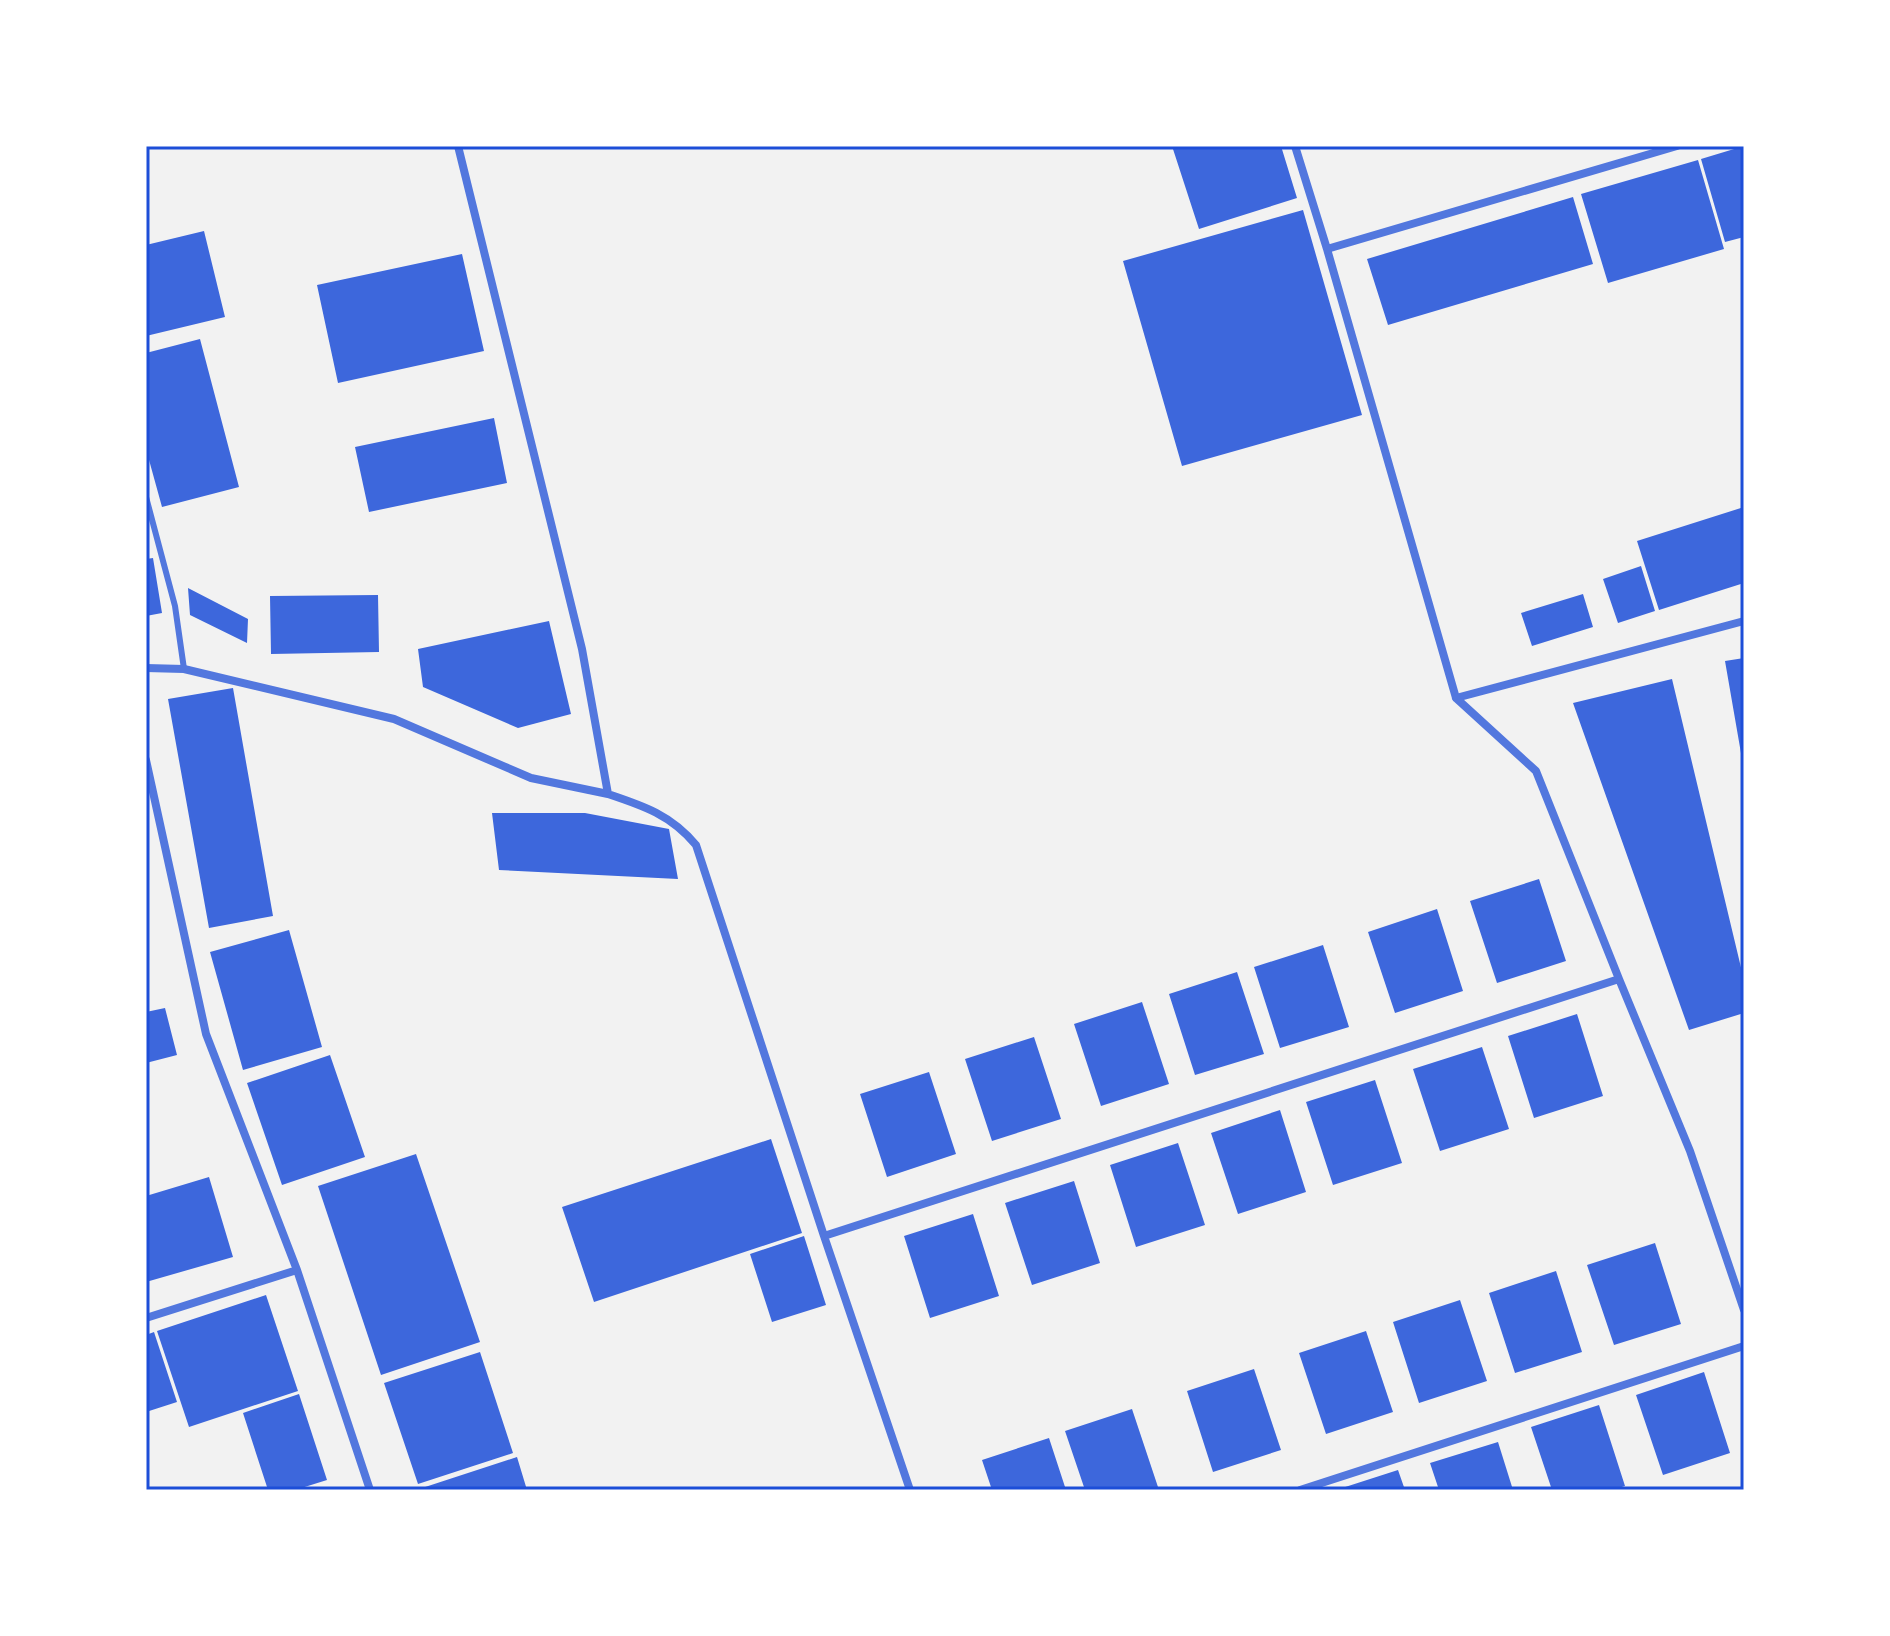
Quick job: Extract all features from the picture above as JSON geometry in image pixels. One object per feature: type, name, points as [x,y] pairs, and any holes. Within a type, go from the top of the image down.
[{"type":"street","points":[[458,146],[582,649],[608,794]]},
{"type":"street","points":[[1295,146],[1456,698],[1536,771],[1690,1151],[1744,1310]]},
{"type":"street","points":[[1327,249],[1677,146]]},
{"type":"street","points":[[1456,698],[1744,621]]},
{"type":"street","points":[[146,668],[184,669],[394,719],[531,778],[608,794],[653,809],[679,825],[696,845],[910,1490]]},
{"type":"street","points":[[146,760],[206,1034],[297,1270],[370,1490]]},
{"type":"street","points":[[824,1236],[1619,979]]},
{"type":"street","points":[[146,1318],[297,1270]]},
{"type":"street","points":[[1300,1490],[1744,1346]]},
{"type":"lane","points":[[146,497],[175,606],[184,669]]},
{"type":"building","points":[[1172,146],[1281,146],[1297,198],[1199,229]]},
{"type":"building","points":[[1744,146],[1744,237],[1725,242],[1701,159]]},
{"type":"building","points":[[1698,160],[1724,249],[1608,283],[1581,194]]},
{"type":"building","points":[[1573,197],[1593,264],[1388,325],[1367,259]]},
{"type":"building","points":[[1303,210],[1362,415],[1182,466],[1123,261]]},
{"type":"building","points":[[204,231],[225,317],[146,336],[146,245]]},
{"type":"building","points":[[462,254],[484,351],[338,383],[317,285]]},
{"type":"building","points":[[200,339],[239,487],[162,507],[146,449],[146,353]]},
{"type":"building","points":[[494,418],[507,483],[369,512],[355,447]]},
{"type":"building","points":[[1744,507],[1744,583],[1659,610],[1637,541]]},
{"type":"building","points":[[153,558],[162,613],[146,616],[146,559]]},
{"type":"building","points":[[1641,566],[1655,611],[1618,623],[1603,579]]},
{"type":"building","points":[[188,588],[248,619],[247,643],[190,615]]},
{"type":"building","points":[[1583,594],[1593,627],[1532,646],[1521,613]]},
{"type":"building","points":[[378,595],[379,652],[271,654],[270,596]]},
{"type":"building","points":[[549,621],[571,714],[518,728],[423,687],[418,649]]},
{"type":"building","points":[[1744,658],[1744,759],[1742,759],[1725,661]]},
{"type":"building","points":[[1672,679],[1744,980],[1744,1013],[1689,1030],[1573,703]]},
{"type":"building","points":[[233,688],[273,916],[209,928],[168,699]]},
{"type":"building","points":[[492,813],[585,813],[669,829],[678,879],[499,870]]},
{"type":"building","points":[[1539,879],[1566,961],[1497,983],[1470,901]]},
{"type":"building","points":[[1437,909],[1463,991],[1395,1013],[1368,932]]},
{"type":"building","points":[[289,930],[322,1047],[243,1070],[210,952]]},
{"type":"building","points":[[1323,945],[1349,1027],[1280,1048],[1254,967]]},
{"type":"building","points":[[1237,972],[1264,1054],[1195,1075],[1169,994]]},
{"type":"building","points":[[1142,1002],[1169,1084],[1101,1106],[1074,1024]]},
{"type":"building","points":[[165,1008],[177,1055],[146,1063],[146,1012]]},
{"type":"building","points":[[1577,1014],[1603,1096],[1534,1118],[1508,1036]]},
{"type":"building","points":[[1034,1037],[1061,1119],[992,1141],[965,1059]]},
{"type":"building","points":[[1482,1047],[1509,1129],[1440,1151],[1413,1069]]},
{"type":"building","points":[[330,1055],[365,1157],[282,1185],[247,1083]]},
{"type":"building","points":[[929,1072],[956,1154],[887,1177],[860,1094]]},
{"type":"building","points":[[1375,1080],[1402,1163],[1333,1185],[1306,1102]]},
{"type":"building","points":[[1280,1110],[1306,1192],[1238,1214],[1211,1133]]},
{"type":"building","points":[[771,1139],[802,1233],[594,1302],[562,1207]]},
{"type":"building","points":[[1178,1143],[1205,1225],[1136,1247],[1110,1165]]},
{"type":"building","points":[[416,1154],[480,1342],[381,1375],[318,1186]]},
{"type":"building","points":[[209,1177],[233,1257],[146,1282],[146,1196]]},
{"type":"building","points":[[1074,1181],[1100,1263],[1032,1285],[1005,1203]]},
{"type":"building","points":[[973,1214],[999,1296],[930,1318],[904,1236]]},
{"type":"building","points":[[804,1236],[826,1305],[772,1322],[750,1254]]},
{"type":"building","points":[[1655,1243],[1681,1324],[1614,1345],[1587,1265]]},
{"type":"building","points":[[1556,1271],[1582,1352],[1515,1373],[1489,1293]]},
{"type":"building","points":[[266,1295],[298,1391],[189,1427],[157,1331]]},
{"type":"building","points":[[1460,1300],[1487,1381],[1419,1403],[1393,1322]]},
{"type":"building","points":[[1366,1331],[1393,1412],[1326,1434],[1299,1353]]},
{"type":"building","points":[[154,1332],[177,1402],[146,1412],[146,1335]]},
{"type":"building","points":[[480,1352],[513,1453],[418,1484],[384,1383]]},
{"type":"building","points":[[1254,1369],[1281,1450],[1213,1472],[1187,1391]]},
{"type":"building","points":[[1704,1372],[1730,1453],[1663,1475],[1636,1395]]},
{"type":"building","points":[[299,1394],[327,1480],[295,1490],[268,1490],[243,1413]]},
{"type":"building","points":[[1599,1405],[1625,1486],[1612,1490],[1552,1490],[1531,1427]]},
{"type":"building","points":[[1132,1409],[1159,1490],[1085,1490],[1065,1431]]},
{"type":"building","points":[[1049,1438],[1066,1490],[992,1490],[982,1460]]},
{"type":"building","points":[[1498,1442],[1513,1490],[1439,1490],[1430,1463]]},
{"type":"building","points":[[517,1457],[527,1490],[419,1490],[419,1489]]},
{"type":"building","points":[[1398,1470],[1405,1490],[1339,1490],[1339,1489]]}]
